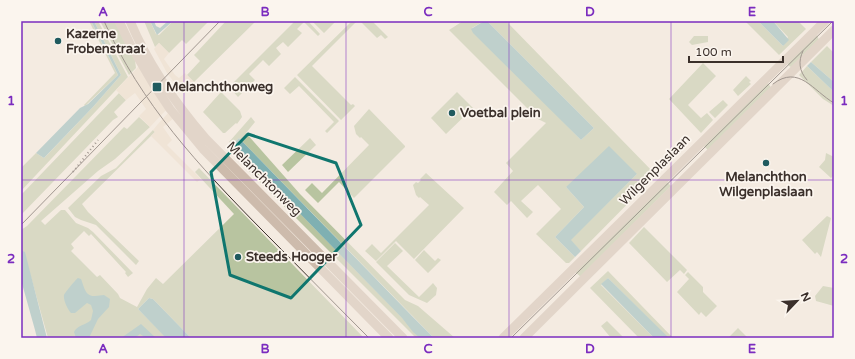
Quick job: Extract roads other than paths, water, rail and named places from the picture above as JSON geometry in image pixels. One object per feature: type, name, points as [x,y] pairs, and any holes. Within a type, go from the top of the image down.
[{"type":"street","name":"Melanchtonweg","points":[[119,21],[130,44],[154,85],[170,109],[203,149],[389,338]]},
{"type":"street","name":"Melanchtonweg","points":[[130,21],[138,41],[156,73],[191,121],[403,338]]},
{"type":"street","name":"Wilgenplaslaan","points":[[503,338],[825,21]]},
{"type":"street","name":"Wilgenplaslaan","points":[[524,338],[834,30]]},
{"type":"water","points":[[91,21],[94,21],[121,75],[93,107],[44,158],[36,153],[80,108],[88,104],[118,75]]},
{"type":"water","points":[[150,21],[154,21],[156,26],[160,28],[168,21],[173,21],[157,35]]},
{"type":"water","points":[[484,21],[487,21],[594,128],[581,140],[473,33],[471,29]]},
{"type":"water","points":[[758,21],[773,21],[789,40],[783,46]]},
{"type":"water","points":[[811,62],[834,82],[834,92],[807,66]]},
{"type":"water","points":[[239,138],[434,338],[420,338],[413,332],[402,318],[234,146],[233,144]]},
{"type":"water","points":[[609,146],[637,174],[571,240],[581,251],[575,257],[555,237],[584,207],[566,187]]},
{"type":"water","points":[[21,250],[25,252],[47,338],[37,338],[21,280]]},
{"type":"water","points":[[78,278],[81,279],[85,290],[89,295],[104,295],[110,299],[109,307],[98,319],[89,338],[76,338],[74,332],[77,328],[91,320],[93,311],[91,305],[87,303],[75,313],[71,313],[64,300],[64,295]]},
{"type":"water","points":[[608,278],[669,338],[654,338],[601,284]]},
{"type":"water","points":[[149,298],[153,299],[191,338],[166,338],[138,309]]},
{"type":"water","points":[[141,324],[156,338],[146,338],[140,334],[136,337],[137,338],[121,338]]},
{"type":"tram line","points":[[104,21],[135,80],[173,133],[216,182],[369,338]]},
{"type":"tram line","points":[[21,225],[220,21]]},
{"type":"tram line","points":[[511,338],[833,21]]},
{"type":"tram line","points":[[803,51],[800,58],[800,66],[802,73],[807,80]]},
{"type":"tram line","points":[[773,84],[782,79],[791,77],[798,78],[812,86],[834,103]]},
{"type":"railway","points":[[73,172],[98,140]]},
{"type":"place","name":"Kazerne Frobenstraat","points":[[58,41]]},
{"type":"place","name":"Melanchthonweg","points":[[157,87]]},
{"type":"place","name":"Voetbal plein","points":[[452,113]]},
{"type":"place","name":"Melanchthon Wilgenplaslaan","points":[[766,163]]},
{"type":"place","name":"Steeds Hooger","points":[[238,257]]}]
